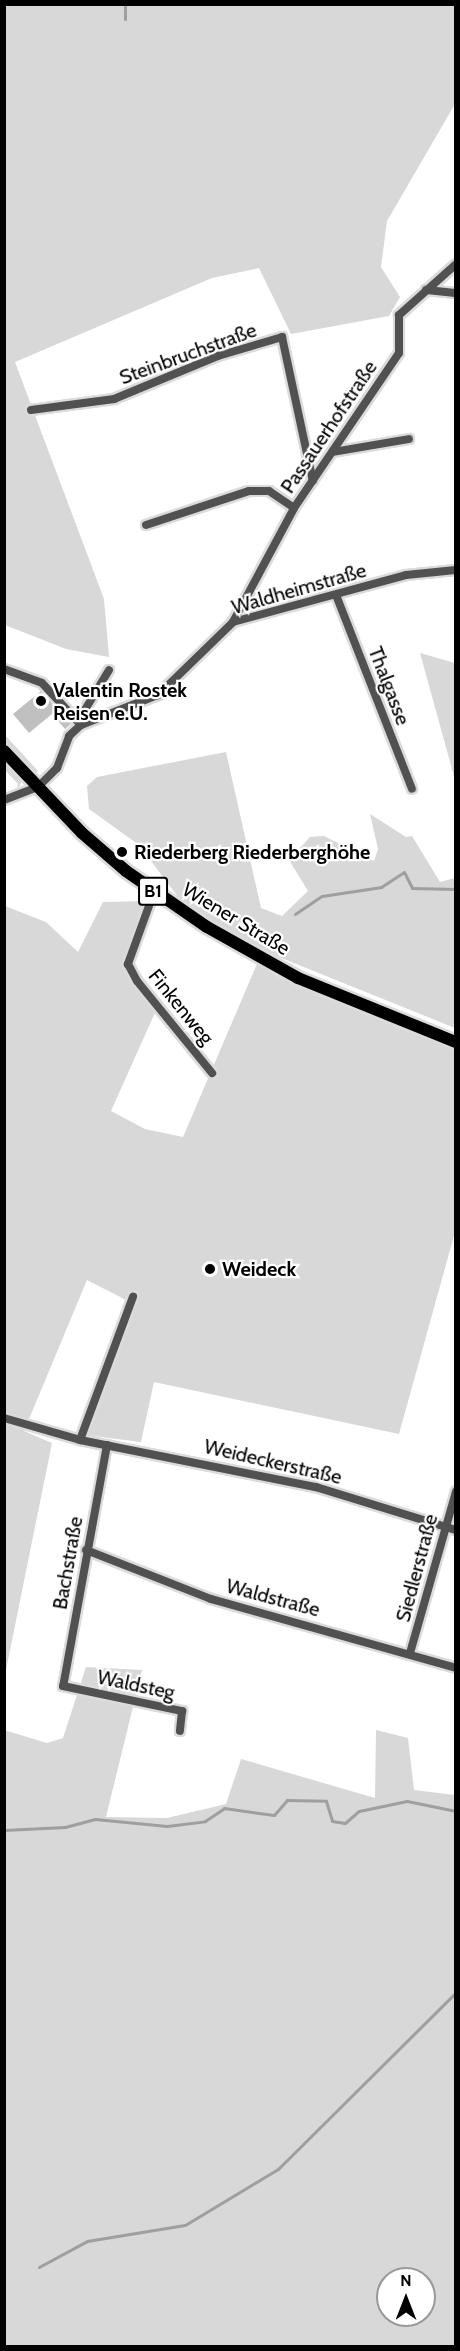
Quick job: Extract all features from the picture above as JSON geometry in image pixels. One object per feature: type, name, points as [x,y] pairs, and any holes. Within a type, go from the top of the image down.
[{"type":"main road","name":"Wiener Straße","points":[[4,751],[82,833],[154,892],[267,962],[456,1042]]},
{"type":"street","name":"Passauerhofstraße","points":[[233,622],[294,508],[399,353],[399,315],[456,264]]},
{"type":"street","points":[[426,290],[456,293]]},
{"type":"street","name":"Steinbruchstraße","points":[[31,411],[114,399],[218,356],[282,338],[313,481]]},
{"type":"street","points":[[333,452],[409,439]]},
{"type":"street","points":[[146,525],[249,491],[269,491],[294,508]]},
{"type":"street","name":"Waldheimstraße","points":[[81,725],[158,695],[233,622],[406,575],[456,570]]},
{"type":"street","name":"Thalgasse","points":[[336,595],[412,789]]},
{"type":"street","points":[[4,669],[42,683],[81,725]]},
{"type":"street","points":[[4,800],[38,787],[57,768],[69,736],[81,725],[83,713],[109,670]]},
{"type":"street","name":"Finkenweg","points":[[154,892],[129,964],[137,981],[212,1072]]},
{"type":"street","points":[[80,1440],[133,1297]]},
{"type":"street","name":"Weideckerstraße","points":[[4,1418],[80,1440],[316,1487],[456,1530]]},
{"type":"street","name":"Bachstraße","points":[[63,1686],[86,1550],[107,1445]]},
{"type":"street","name":"Siedlerstraße","points":[[410,1653],[456,1491]]},
{"type":"street","name":"Waldstraße","points":[[86,1550],[211,1599],[410,1653],[456,1668]]},
{"type":"street","name":"Waldsteg","points":[[63,1686],[182,1711],[180,1731]]},
{"type":"shaded area","points":[[4,5],[455,5],[455,104],[387,221],[381,267],[400,297],[389,316],[291,334],[259,268],[212,278],[15,362],[104,599],[109,657],[66,649],[5,625]]},
{"type":"shaded area","points":[[420,653],[455,663],[455,780]]},
{"type":"shaded area","points":[[4,734],[38,771],[22,781],[17,791],[18,784],[5,770]]},
{"type":"shaded area","points":[[226,752],[261,908],[282,916],[308,891],[289,860],[310,837],[324,836],[374,861],[378,849],[370,814],[406,837],[412,836],[440,882],[455,878],[455,1028],[264,951],[184,905],[139,845],[89,809],[87,786],[97,777]]},
{"type":"shaded area","points":[[146,901],[127,968],[158,1006],[111,1111],[145,1129],[183,1137],[257,964],[282,979],[455,1050],[455,1232],[399,1434],[154,1382],[141,1442],[85,1435],[126,1300],[87,1280],[24,1431],[52,1443],[5,1675],[5,906],[46,922],[78,952],[103,902]]},
{"type":"shaded area","points":[[86,1667],[142,1670],[106,1817],[167,1818],[226,1804],[241,1759],[375,1798],[376,1730],[408,1738],[414,1790],[455,1795],[455,2346],[5,2346],[4,1730],[47,1743],[63,1738]]},
{"type":"building","name":"Valentin Rostek Reisen e.U.","points":[[41,691],[71,724],[65,729],[52,714],[29,733],[13,714]]},
{"type":"waterway","points":[[125,4],[125,19]]},
{"type":"waterway","points":[[295,914],[322,896],[381,887],[404,872],[412,888],[456,889]]},
{"type":"waterway","points":[[4,1830],[65,1827],[95,1819],[167,1826],[205,1821],[224,1808],[274,1815],[287,1800],[326,1801],[332,1821],[345,1823],[359,1811],[407,1801],[456,1811]]},
{"type":"waterway","points":[[39,2267],[87,2241],[185,2225],[278,2169],[456,1992]]},
{"type":"place","name":"Valentin Rostek Reisen e.U.","points":[[41,701]]},
{"type":"place","name":"Riederberg Riederberghöhe","points":[[122,852]]},
{"type":"place","name":"Weideck","points":[[210,1269]]}]
